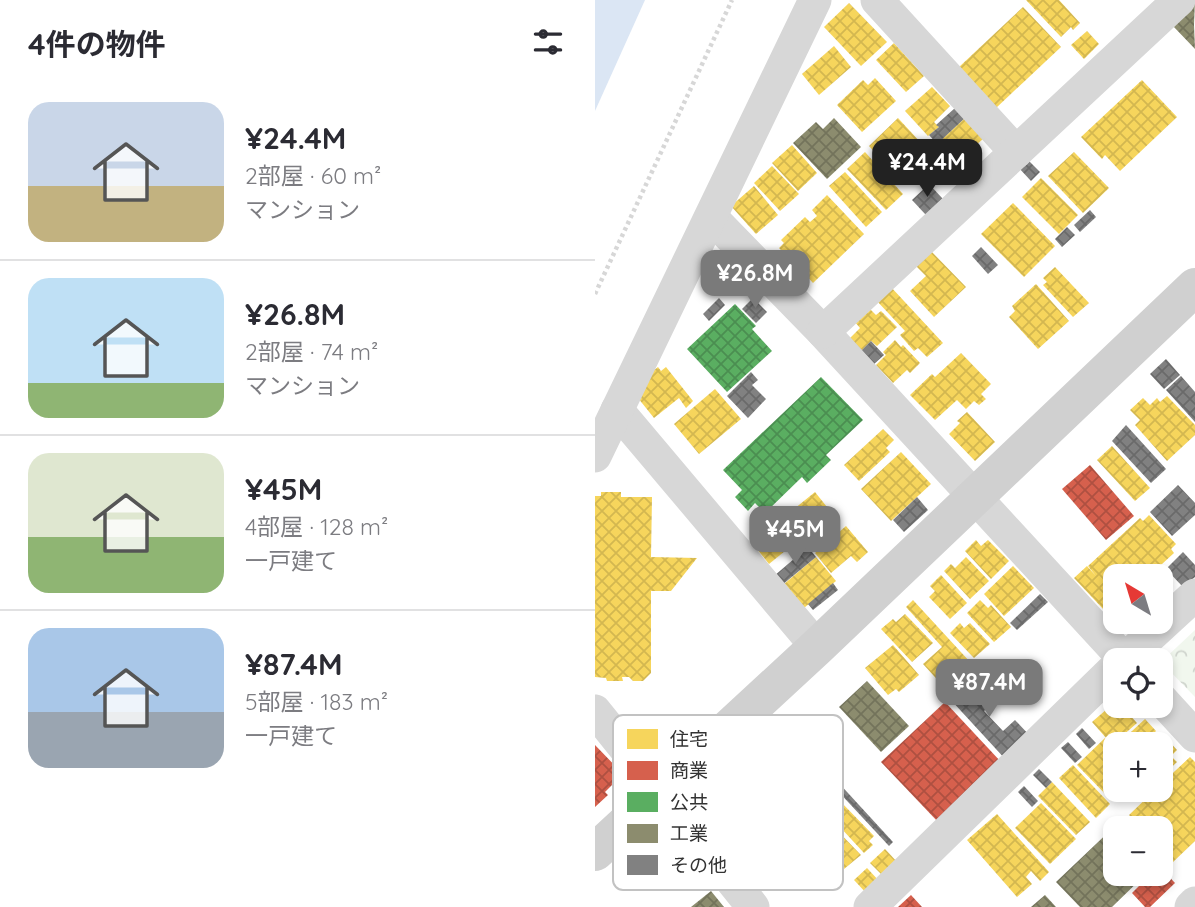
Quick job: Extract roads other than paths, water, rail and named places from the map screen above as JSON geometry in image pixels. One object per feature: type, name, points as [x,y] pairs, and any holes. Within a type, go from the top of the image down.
[{"type":"street","points":[[595,456],[815,0]]},
{"type":"street","points":[[877,0],[1016,152]]},
{"type":"street","points":[[823,332],[1179,0]]},
{"type":"street","points":[[712,218],[823,332],[1113,648]]},
{"type":"street","points":[[744,715],[1195,286]]},
{"type":"street","points":[[617,410],[817,648]]},
{"type":"street","points":[[1137,648],[1195,595]]},
{"type":"street","points":[[870,907],[1103,680]]},
{"type":"street","points":[[595,711],[613,734]]},
{"type":"street","points":[[1173,712],[1195,736]]},
{"type":"street","points":[[595,852],[613,836]]},
{"type":"street","points":[[739,890],[753,907]]},
{"type":"street","points":[[1191,907],[1195,903]]},
{"type":"water","points":[[595,0],[645,0],[595,111]]}]
